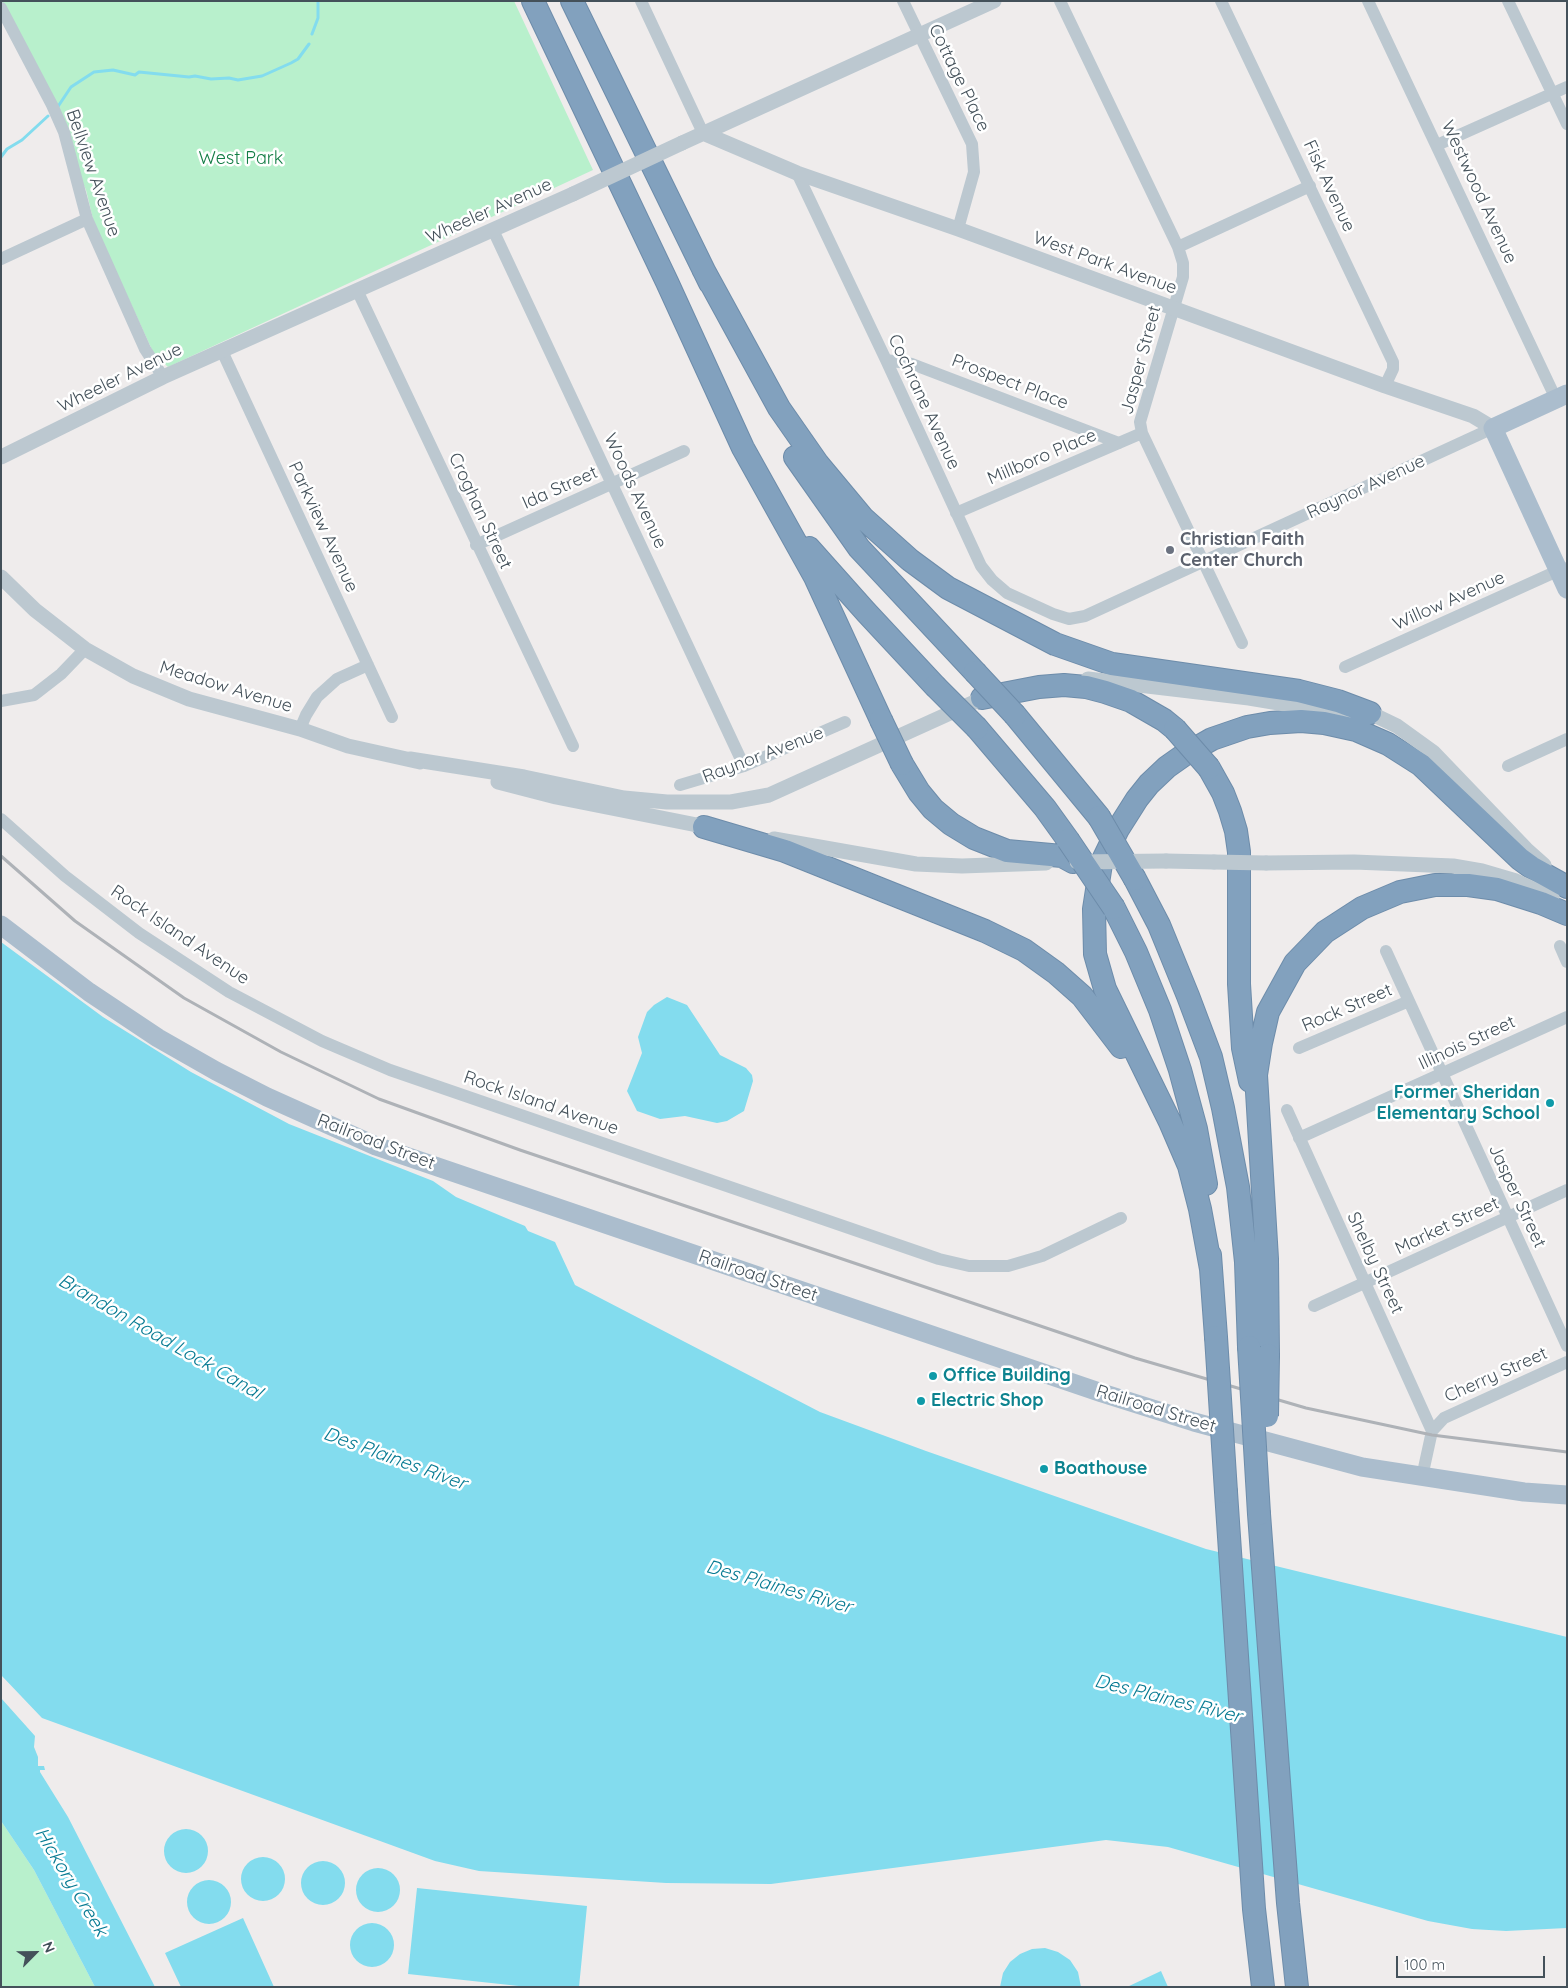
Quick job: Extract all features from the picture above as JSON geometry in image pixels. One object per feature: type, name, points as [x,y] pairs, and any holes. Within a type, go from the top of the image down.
[{"type":"highway","points":[[533,1],[663,273],[743,448],[815,577],[902,764],[918,792],[933,809],[951,824],[974,838],[1008,850],[1062,856],[1073,862]]},
{"type":"highway","points":[[572,1],[703,269],[780,436],[859,548],[1015,715],[1099,817],[1159,925],[1188,996],[1210,1057],[1223,1108],[1238,1187],[1246,1262],[1259,1351],[1266,1475],[1259,1514],[1288,1903],[1297,1987]]},
{"type":"highway","points":[[703,269],[779,408],[818,464],[863,518],[910,560],[948,588],[1055,644],[1112,664],[1299,691],[1370,712]]},
{"type":"highway","points":[[784,519],[866,612],[977,728],[1045,808],[1068,840],[1114,908],[1136,952],[1160,1010],[1180,1070],[1196,1129],[1206,1188],[1254,1909],[1263,1987]]},
{"type":"highway","points":[[982,698],[1039,687],[1064,685],[1086,687],[1105,692],[1131,701],[1164,720],[1175,729],[1209,768],[1223,793],[1236,831],[1239,852],[1239,984],[1243,1048],[1248,1076],[1257,1103]]},
{"type":"highway","points":[[1211,1269],[1200,1209],[1189,1166],[1170,1122],[1105,989],[1095,954],[1094,909],[1101,864],[1137,798],[1149,784],[1167,767],[1184,755],[1212,739],[1231,732],[1270,723],[1301,722],[1324,723],[1356,730],[1388,744],[1421,766],[1520,859],[1567,887]]},
{"type":"highway","points":[[704,826],[785,851],[985,931],[1024,950],[1056,973],[1082,996],[1115,1037],[1170,1122]]},
{"type":"highway","points":[[1259,1351],[1267,1259],[1256,1075],[1260,1043],[1268,1012],[1295,963],[1325,932],[1362,908],[1400,892],[1435,885],[1468,885],[1498,889],[1567,914]]},
{"type":"main road","name":"Raynor Avenue","points":[[1493,428],[1562,397]]},
{"type":"main road","points":[[1493,428],[1563,569],[1567,589]]},
{"type":"main road","name":"Railroad Street","points":[[1,924],[89,992],[158,1038],[267,1097],[376,1146],[1194,1422],[1362,1467],[1524,1492],[1567,1495]]},
{"type":"street","points":[[641,1],[703,133]]},
{"type":"street","name":"Cottage Place","points":[[903,1],[972,144],[974,172],[958,229]]},
{"type":"street","name":"Wheeler Avenue","points":[[1,457],[163,377],[493,230],[994,1]]},
{"type":"street","name":"Jasper Street","points":[[1060,1],[1178,247],[1183,264],[1183,277],[1140,422],[1142,433],[1242,643]]},
{"type":"street","name":"Fisk Avenue","points":[[1221,1],[1393,362],[1393,369],[1386,386]]},
{"type":"street","name":"Westwood Avenue","points":[[1368,1],[1562,397]]},
{"type":"street","points":[[1508,1],[1567,124]]},
{"type":"street","name":"Bellview Avenue","points":[[1,8],[52,105],[64,132],[87,219],[145,349],[163,377]]},
{"type":"street","points":[[1437,145],[1567,87]]},
{"type":"street","name":"West Park Avenue","points":[[703,133],[797,173],[958,229],[1473,416],[1493,428]]},
{"type":"street","name":"Cochrane Avenue","points":[[797,173],[981,566],[992,580],[1007,593],[1053,614]]},
{"type":"street","points":[[1178,247],[1310,186]]},
{"type":"street","points":[[1,259],[87,219]]},
{"type":"street","name":"Woods Avenue","points":[[493,230],[744,766]]},
{"type":"street","name":"Croghan Street","points":[[357,290],[476,545],[573,746]]},
{"type":"street","name":"Parkview Avenue","points":[[222,351],[392,717]]},
{"type":"street","name":"Prospect Place","points":[[886,360],[912,364],[1119,443]]},
{"type":"street","name":"Raynor Avenue","points":[[1053,614],[1069,619],[1085,616],[1493,428]]},
{"type":"street","name":"Millboro Place","points":[[956,513],[1142,433]]},
{"type":"street","name":"Ida Street","points":[[476,545],[684,451]]},
{"type":"street","name":"Willow Avenue","points":[[1345,667],[1563,569]]},
{"type":"street","name":"Meadow Avenue","points":[[1,577],[35,610],[85,649],[134,676],[189,699],[300,729],[348,746],[410,759]]},
{"type":"street","points":[[1,701],[34,694],[61,674],[85,649]]},
{"type":"street","points":[[300,729],[317,697],[337,679],[368,665]]},
{"type":"street","points":[[410,759],[524,777],[624,798],[666,802],[731,802],[769,795],[982,698],[1014,687],[1066,678],[1101,680],[1249,698],[1303,707],[1370,712],[1397,726],[1433,752],[1526,849],[1567,883]]},
{"type":"street","name":"Raynor Avenue","points":[[680,785],[744,766],[845,722]]},
{"type":"street","points":[[1508,766],[1567,739]]},
{"type":"street","points":[[410,759],[556,797],[916,864],[962,866],[1166,860],[1266,863],[1364,862],[1453,866],[1482,871],[1516,881],[1567,903]]},
{"type":"street","name":"Rock Island Avenue","points":[[1,819],[66,876],[139,933],[229,992],[322,1041],[390,1070],[939,1259],[969,1266],[1008,1266],[1042,1256],[1121,1218]]},
{"type":"street","points":[[1560,946],[1567,962]]},
{"type":"street","name":"Jasper Street","points":[[1386,951],[1567,1346]]},
{"type":"street","name":"Rock Street","points":[[1299,1048],[1409,1001]]},
{"type":"street","name":"Illinois Street","points":[[1299,1138],[1567,1017]]},
{"type":"street","name":"Shelby Street","points":[[1287,1110],[1432,1431]]},
{"type":"street","name":"Market Street","points":[[1314,1306],[1567,1190]]},
{"type":"street","name":"Cherry Street","points":[[1432,1431],[1444,1418],[1567,1362]]},
{"type":"street","points":[[1422,1477],[1432,1431]]},
{"type":"green space","name":"West Park","points":[[1,1],[514,1],[593,170],[168,367],[153,352],[94,223],[86,190]]},
{"type":"green space","points":[[1,1821],[34,1870],[95,1987],[1,1987]]},
{"type":"water","points":[[1,942],[103,1017],[191,1072],[289,1124],[433,1181],[456,1197],[525,1226],[528,1231],[555,1242],[575,1285],[820,1412],[1206,1549],[1567,1637],[1567,1928],[1506,1931],[1472,1929],[1428,1921],[1168,1847],[1106,1840],[771,1884],[666,1883],[479,1871],[435,1861],[42,1718],[1,1675]]},
{"type":"water","points":[[667,997],[687,1005],[720,1055],[746,1068],[752,1075],[753,1081],[744,1111],[727,1121],[717,1123],[685,1116],[660,1119],[637,1111],[627,1091],[642,1053],[638,1037],[647,1012]]},
{"type":"water","name":"Hickory Creek","points":[[1,1698],[35,1736],[34,1747],[38,1757],[38,1766],[44,1766],[45,1770],[40,1770],[40,1772],[68,1817],[155,1987],[95,1987],[34,1870],[1,1821]]},
{"type":"water","points":[[186,1829],[198,1833],[204,1839],[208,1851],[204,1863],[198,1869],[186,1873],[174,1869],[168,1863],[164,1851],[168,1839],[174,1833]]},
{"type":"water","points":[[263,1857],[275,1861],[281,1867],[285,1879],[281,1891],[275,1897],[263,1901],[251,1897],[245,1891],[241,1879],[245,1867],[251,1861]]},
{"type":"water","points":[[323,1861],[335,1865],[341,1871],[345,1883],[341,1895],[335,1901],[323,1905],[311,1901],[305,1895],[301,1883],[305,1871],[311,1865]]},
{"type":"water","points":[[378,1868],[390,1872],[396,1878],[400,1890],[396,1902],[390,1908],[378,1912],[366,1908],[360,1902],[356,1890],[360,1878],[366,1872]]},
{"type":"water","points":[[209,1880],[221,1884],[227,1890],[231,1902],[227,1914],[221,1920],[209,1924],[197,1920],[191,1914],[187,1902],[191,1890],[197,1884]]},
{"type":"water","points":[[417,1888],[587,1906],[579,1987],[528,1987],[408,1974]]},
{"type":"water","points":[[243,1918],[274,1987],[181,1987],[165,1953]]},
{"type":"water","points":[[372,1923],[384,1927],[390,1933],[394,1945],[390,1957],[384,1963],[372,1967],[360,1963],[354,1957],[350,1945],[354,1933],[360,1927]]},
{"type":"water","points":[[1045,1948],[1058,1952],[1070,1960],[1078,1972],[1081,1987],[1000,1987],[1003,1973],[1010,1962],[1020,1954],[1032,1949]]},
{"type":"water","points":[[1161,1971],[1168,1987],[1127,1987]]},
{"type":"waterway","points":[[312,34],[318,18],[318,1]]},
{"type":"waterway","points":[[57,108],[71,87],[94,72],[113,70],[135,75],[139,72],[238,80],[262,76],[291,63],[298,59],[309,44]]},
{"type":"waterway","points":[[1,157],[7,149],[22,140],[48,116]]},
{"type":"railway","points":[[1,856],[75,921],[184,998],[281,1052],[379,1099],[520,1150],[1135,1358],[1306,1408],[1432,1435],[1567,1452]]},
{"type":"place","name":"Christian Faith Center Church","points":[[1170,550]]},
{"type":"place","name":"Former Sheridan Elementary School","points":[[1550,1103]]},
{"type":"place","name":"Office Building","points":[[933,1376]]},
{"type":"place","name":"Electric Shop","points":[[921,1401]]},
{"type":"place","name":"Boathouse","points":[[1044,1469]]},
{"type":"water label","name":"Brandon Road Lock Canal","points":[[160,1337]]},
{"type":"water label","name":"Des Plaines River","points":[[395,1459]]},
{"type":"water label","name":"Des Plaines River","points":[[779,1587]]},
{"type":"water label","name":"Des Plaines River","points":[[1168,1699]]}]
